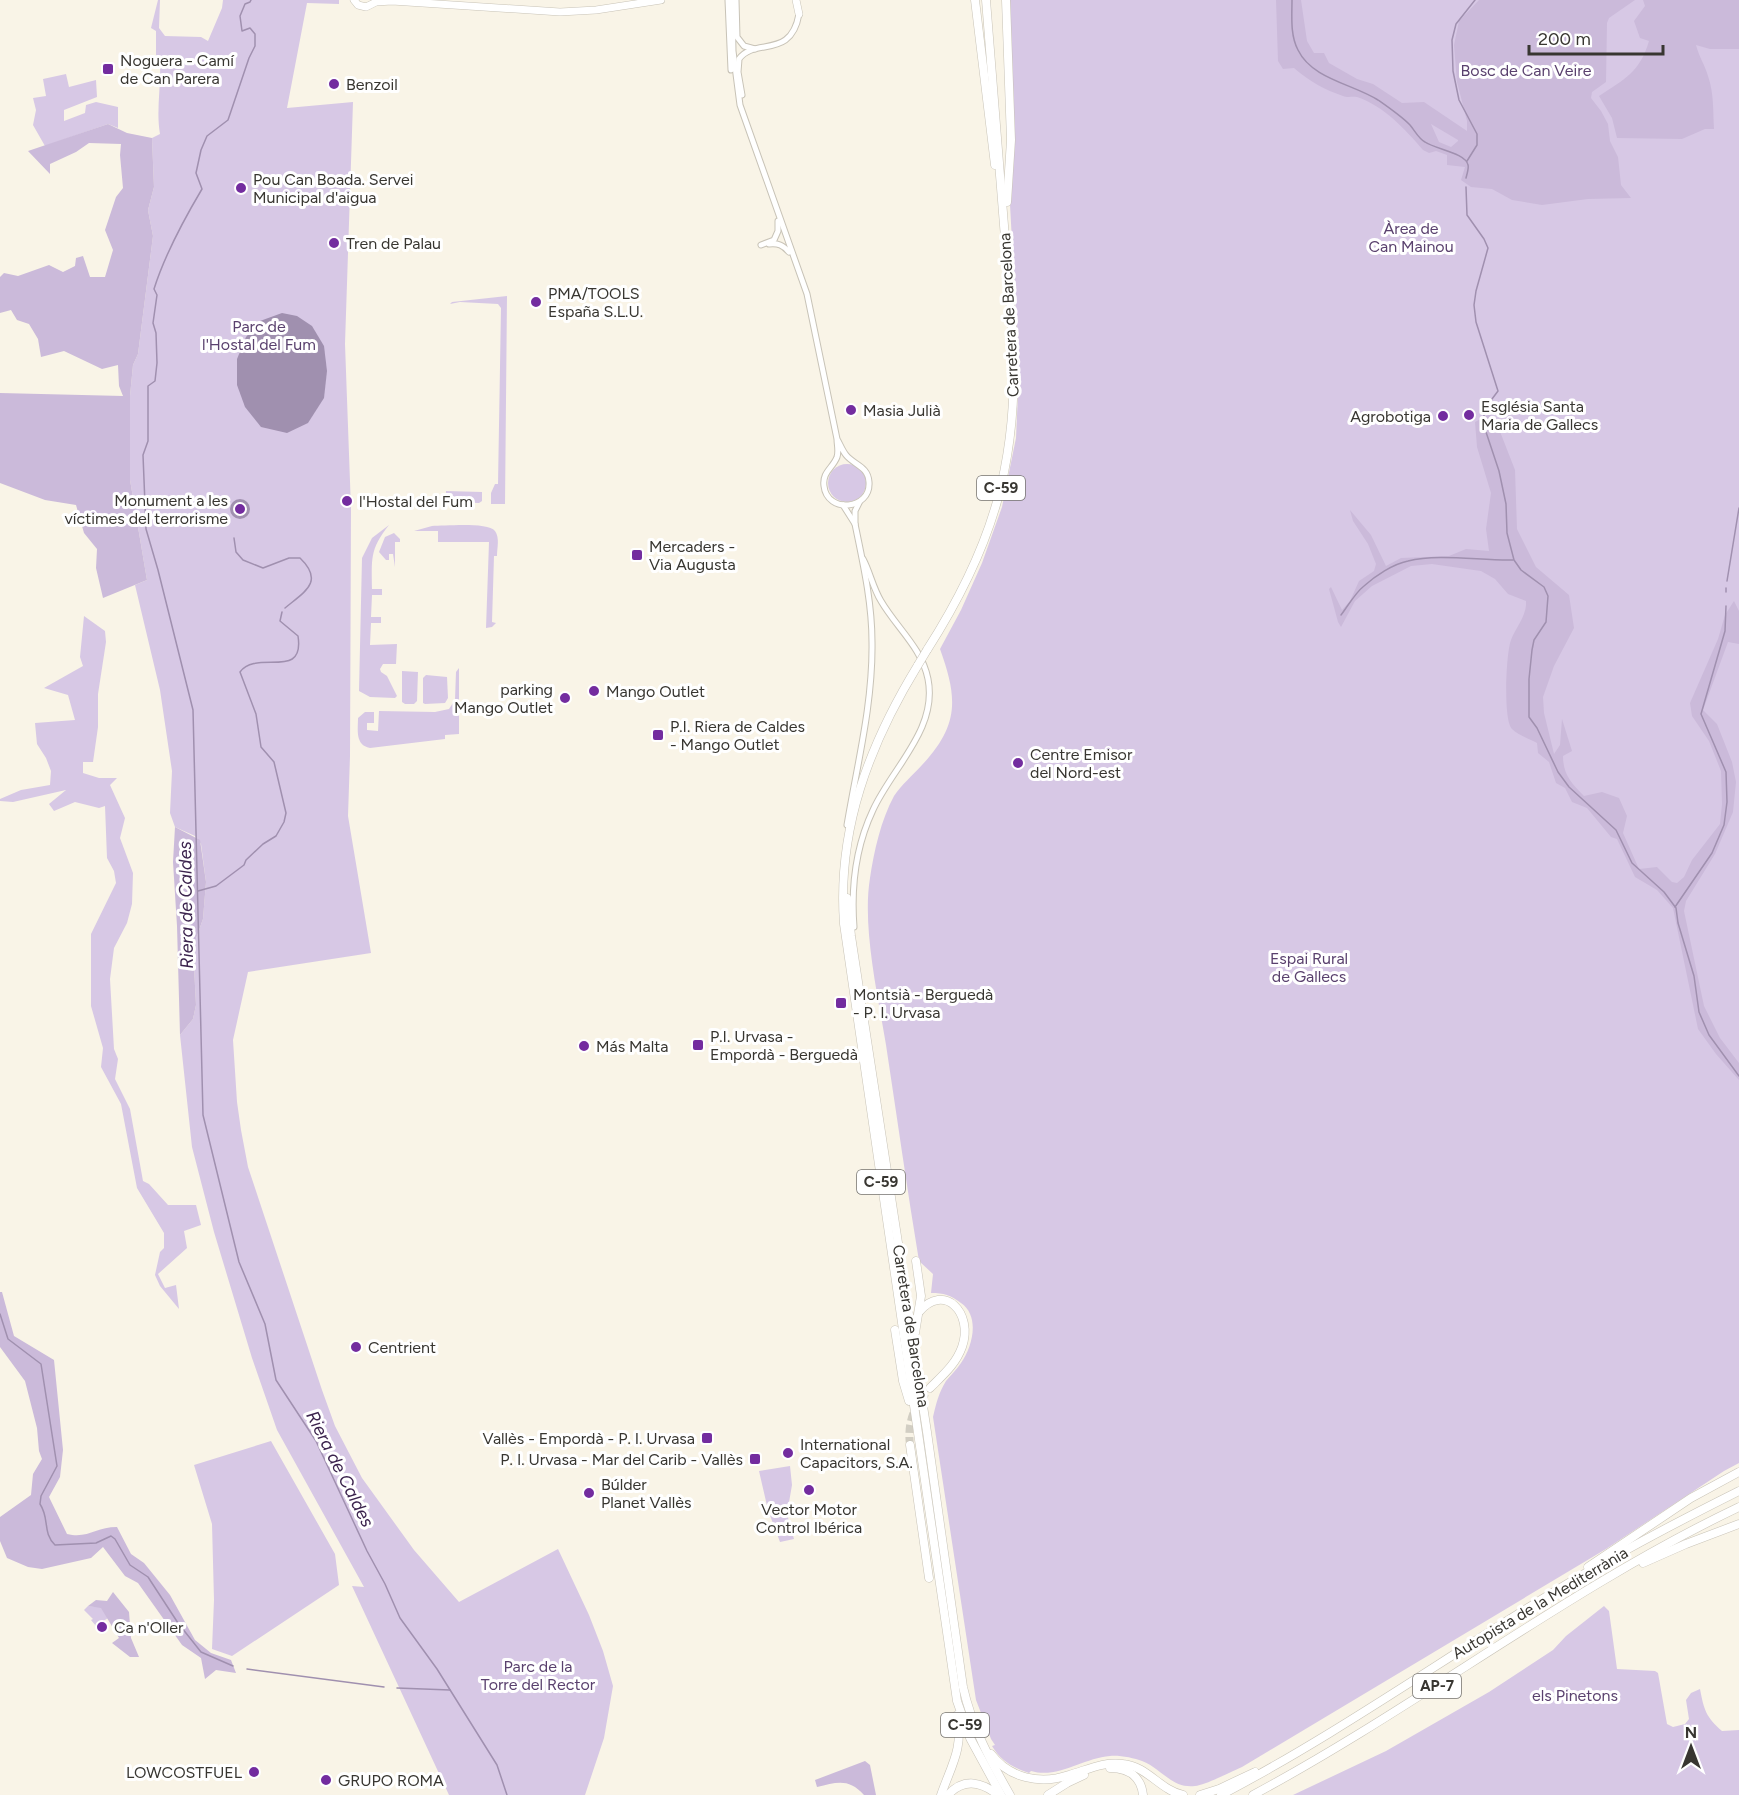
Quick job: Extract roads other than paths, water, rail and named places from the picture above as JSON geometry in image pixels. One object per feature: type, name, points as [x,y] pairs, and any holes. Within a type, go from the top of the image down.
[{"type":"highway","points":[[975,0],[997,189],[1003,211]]},
{"type":"highway","name":"Carretera de Barcelona","points":[[986,0],[1014,373],[1009,448],[998,501],[979,556],[956,604],[896,702],[875,743],[859,789],[844,857],[843,908],[948,1649],[960,1713],[981,1761],[1000,1795]]},
{"type":"highway","points":[[1004,223],[1011,140],[1006,0]]},
{"type":"highway","name":"Carretera de Barcelona","points":[[847,847],[851,936],[858,970],[952,1605],[959,1666],[968,1709],[978,1735],[1010,1795]]},
{"type":"highway","points":[[914,1352],[915,1324],[919,1312],[921,1289],[916,1261]]},
{"type":"highway","points":[[919,1312],[928,1303],[941,1300],[957,1307],[964,1316],[965,1338],[960,1353],[951,1367],[930,1388]]},
{"type":"highway","points":[[895,1330],[903,1381],[916,1422]]},
{"type":"highway","points":[[910,1445],[929,1578]]},
{"type":"highway","points":[[1578,1578],[1590,1565],[1671,1511],[1739,1472]]},
{"type":"highway","name":"Autopista de la Mediterrània","points":[[1221,1795],[1290,1758],[1578,1578],[1665,1528],[1739,1491]]},
{"type":"highway","name":"Autopista de la Mediterrània","points":[[1255,1795],[1344,1743],[1604,1581],[1670,1542],[1739,1507]]},
{"type":"highway","points":[[1604,1581],[1686,1544],[1739,1524]]},
{"type":"highway","points":[[941,1795],[955,1764],[959,1742],[958,1719],[947,1662],[948,1649]]},
{"type":"highway","points":[[978,1735],[999,1763],[1011,1772],[1026,1778],[1051,1779],[1101,1765],[1124,1764],[1136,1767],[1167,1789],[1183,1795]]},
{"type":"highway","points":[[1200,1795],[1290,1758]]},
{"type":"highway","points":[[1048,1795],[1078,1778],[1110,1768],[1123,1770],[1133,1775],[1140,1783],[1143,1795]]},
{"type":"highway","points":[[948,1795],[961,1785],[971,1782],[983,1784],[1000,1795]]},
{"type":"main road","points":[[353,0],[362,7],[373,2],[391,0],[543,11],[596,10],[662,0]]},
{"type":"main road","points":[[543,11],[633,0]]},
{"type":"main road","points":[[796,0],[799,14]]},
{"type":"main road","points":[[799,14],[802,0]]},
{"type":"street","points":[[732,0],[737,37],[744,46],[757,49]]},
{"type":"street","points":[[732,0],[731,71],[736,79],[740,105],[753,144],[810,306],[837,439],[838,456],[825,476],[824,488],[829,498],[843,506],[855,524]]},
{"type":"street","points":[[753,144],[738,72],[739,59],[742,54],[773,47],[785,41],[795,28],[799,14]]},
{"type":"street","points":[[777,213],[778,231],[774,240],[761,245],[776,243],[784,245],[793,256]]},
{"type":"street","points":[[837,439],[844,453],[863,468],[868,477],[868,491],[855,511],[855,524],[870,603],[872,642],[871,676],[844,857]]},
{"type":"street","points":[[833,465],[842,461],[854,461]]},
{"type":"street","points":[[843,506],[860,501]]},
{"type":"street","points":[[858,970],[853,921],[853,892],[859,851],[868,822],[882,791],[922,727],[929,699],[929,682],[924,664],[880,600],[863,559]]},
{"type":"waterway","name":"Riera de Caldes","points":[[251,0],[245,4],[240,16],[242,31],[250,28],[255,34],[255,46],[228,120],[207,136],[201,150],[196,173],[202,189],[175,238],[154,289],[157,295],[153,323],[156,333],[157,363],[155,381],[148,386],[148,441],[143,455],[146,529],[193,710],[203,1115],[239,1262],[265,1324],[276,1380],[316,1441],[400,1618],[437,1669],[497,1765],[507,1795]]},
{"type":"waterway","points":[[1292,0],[1294,38],[1304,60],[1334,80],[1378,100],[1410,125],[1425,142],[1462,157],[1468,165],[1466,178]]},
{"type":"waterway","points":[[1467,161],[1477,145],[1477,134],[1459,100],[1453,71],[1452,40],[1456,24],[1475,0]]},
{"type":"waterway","points":[[1466,187],[1467,215],[1488,248],[1474,305],[1476,322],[1498,391],[1492,399]]},
{"type":"waterway","points":[[1491,400],[1484,415],[1484,426],[1499,471],[1506,504],[1507,533],[1514,560],[1521,570],[1544,587],[1548,596],[1546,622],[1534,640],[1532,650],[1529,717],[1537,728],[1558,772],[1569,787],[1616,830],[1632,863],[1664,892],[1676,908],[1678,923],[1694,976],[1699,1012],[1709,1035],[1739,1076]]},
{"type":"waterway","points":[[1727,581],[1739,508]]},
{"type":"waterway","points":[[234,538],[236,552],[243,560],[263,568],[289,558],[300,558],[307,566],[311,574],[309,586],[285,608]]},
{"type":"waterway","points":[[1341,615],[1368,582],[1402,563],[1446,557],[1513,560]]},
{"type":"waterway","points":[[1675,907],[1712,853],[1724,825],[1727,802],[1726,772],[1701,714],[1725,631],[1726,606]]},
{"type":"waterway","points":[[198,891],[216,886],[244,865],[246,860],[263,844],[276,836],[284,822],[286,813],[274,762],[261,747],[256,714],[240,672],[257,663],[287,661],[294,657],[298,650],[298,636],[280,621],[282,612]]},
{"type":"waterway","points":[[0,1314],[8,1339],[41,1364],[57,1466],[41,1496],[40,1504],[51,1540],[55,1545],[96,1543],[111,1536],[130,1565],[148,1577],[178,1623],[201,1652],[233,1666]]},
{"type":"waterway","points":[[247,1669],[384,1687]]},
{"type":"waterway","points":[[397,1688],[450,1690]]},
{"type":"tunnel","points":[[910,1445],[909,1436],[913,1414],[930,1388]]},
{"type":"place","name":"Noguera - Camí de Can Parera","points":[[108,69]]},
{"type":"place","name":"Benzoil","points":[[334,84]]},
{"type":"place","name":"Pou Can Boada. Servei Municipal d'aigua","points":[[241,188]]},
{"type":"place","name":"Tren de Palau","points":[[334,243]]},
{"type":"place","name":"PMA/TOOLS España S.L.U.","points":[[536,302]]},
{"type":"place","name":"Masia Julià","points":[[851,410]]},
{"type":"place","name":"Església Santa Maria de Gallecs","points":[[1469,415]]},
{"type":"place","name":"Agrobotiga","points":[[1443,416]]},
{"type":"place","name":"l'Hostal del Fum","points":[[347,501]]},
{"type":"place","name":"Monument a les víctimes del terrorisme","points":[[240,509]]},
{"type":"place","name":"Mercaders - Via Augusta","points":[[637,555]]},
{"type":"place","name":"Mango Outlet","points":[[594,691]]},
{"type":"place","name":"parking Mango Outlet","points":[[565,698]]},
{"type":"place","name":"P.I. Riera de Caldes - Mango Outlet","points":[[658,735]]},
{"type":"place","name":"Centre Emisor del Nord-est","points":[[1018,763]]},
{"type":"place","name":"Montsià - Berguedà - P. I. Urvasa","points":[[841,1003]]},
{"type":"place","name":"P.I. Urvasa - Empordà - Berguedà","points":[[698,1045]]},
{"type":"place","name":"Más Malta","points":[[584,1046]]},
{"type":"place","name":"Centrient","points":[[356,1347]]},
{"type":"place","name":"Vallès - Empordà - P. I. Urvasa","points":[[707,1438]]},
{"type":"place","name":"International Capacitors, S.A.","points":[[788,1453]]},
{"type":"place","name":"P. I. Urvasa - Mar del Carib - Vallès","points":[[755,1459]]},
{"type":"place","name":"Vector Motor Control Ibérica","points":[[809,1490]]},
{"type":"place","name":"Búlder Planet Vallès","points":[[589,1493]]},
{"type":"place","name":"Ca n'Oller","points":[[102,1627]]},
{"type":"place","name":"LOWCOSTFUEL","points":[[254,1772]]},
{"type":"place","name":"GRUPO ROMA","points":[[326,1780]]},
{"type":"park label","name":"Bosc de Can Veire","points":[[1526,70]]},
{"type":"park label","name":"Àrea de Can Mainou","points":[[1411,237]]},
{"type":"park label","name":"Parc de l'Hostal del Fum","points":[[259,335]]},
{"type":"park label","name":"Espai Rural de Gallecs","points":[[1309,967]]},
{"type":"park label","name":"Parc de la Torre del Rector","points":[[538,1675]]},
{"type":"park label","name":"els Pinetons","points":[[1575,1695]]}]
